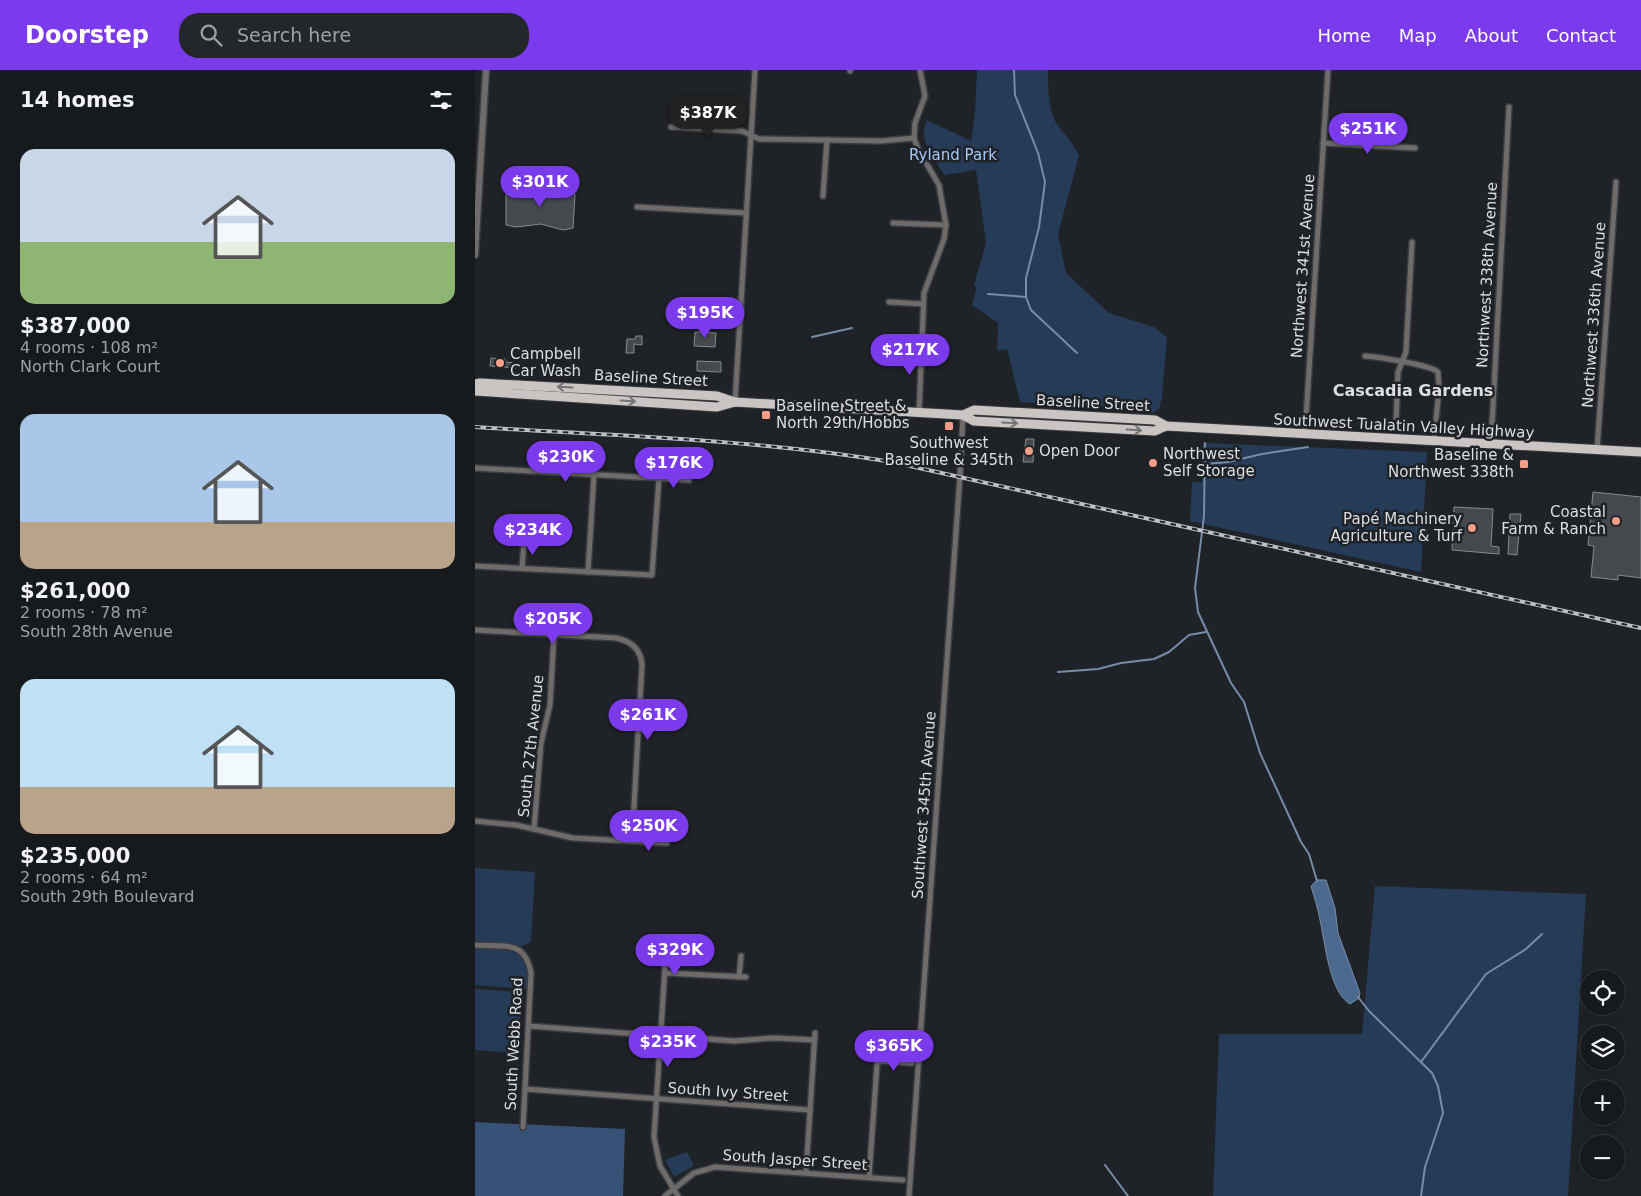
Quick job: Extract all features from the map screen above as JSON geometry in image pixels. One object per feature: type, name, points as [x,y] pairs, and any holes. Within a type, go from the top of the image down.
[{"type":"highway","name":"Baseline Street","points":[[475,384],[717,396],[735,402],[919,413],[963,415],[974,410],[1155,420],[1166,426]]},
{"type":"highway","name":"Baseline Street","points":[[475,391],[717,407],[735,402]]},
{"type":"highway","name":"Southwest Tualatin Valley Highway","points":[[1166,426],[1641,452]]},
{"type":"street","points":[[475,255],[486,70]]},
{"type":"street","points":[[735,402],[755,70]]},
{"type":"street","points":[[919,413],[924,294],[944,239],[946,225],[939,185],[918,149],[914,138],[915,123],[925,96],[920,70]]},
{"type":"street","name":"Northwest 341st Avenue","points":[[1305,434],[1328,70]]},
{"type":"street","name":"Northwest 338th Avenue","points":[[1491,444],[1509,107]]},
{"type":"street","points":[[671,127],[742,131],[759,139],[881,141],[914,138]]},
{"type":"street","points":[[823,196],[827,140]]},
{"type":"street","points":[[1323,142],[1415,148]]},
{"type":"street","name":"Northwest 336th Avenue","points":[[1597,450],[1616,182]]},
{"type":"street","points":[[637,207],[746,213]]},
{"type":"street","points":[[893,223],[946,225]]},
{"type":"street","points":[[1396,423],[1399,372],[1406,352],[1412,242]]},
{"type":"street","points":[[889,302],[923,304]]},
{"type":"street","points":[[1365,356],[1390,358],[1432,368],[1438,372],[1439,389],[1434,441]]},
{"type":"street","name":"Southwest 345th Avenue","points":[[909,1196],[963,415]]},
{"type":"street","points":[[475,468],[689,480]]},
{"type":"street","points":[[588,572],[594,474]]},
{"type":"street","points":[[475,566],[652,575],[659,478]]},
{"type":"street","points":[[522,568],[523,542]]},
{"type":"street","points":[[475,630],[616,638],[627,641],[640,653],[642,665],[632,841]]},
{"type":"street","name":"South 27th Avenue","points":[[534,829],[541,743],[550,706],[554,635]]},
{"type":"street","points":[[475,821],[506,823],[559,836],[667,843]]},
{"type":"street","name":"South Webb Road","points":[[475,945],[512,947],[525,954],[531,973],[523,1127]]},
{"type":"street","points":[[666,952],[654,1137],[655,1151],[660,1166],[672,1189],[678,1196]]},
{"type":"street","points":[[739,977],[741,956]]},
{"type":"street","points":[[665,972],[746,978]]},
{"type":"street","points":[[528,1026],[735,1041],[773,1038],[815,1040]]},
{"type":"street","points":[[806,1173],[815,1034]]},
{"type":"street","points":[[869,1177],[879,1037]]},
{"type":"street","points":[[877,1061],[911,1063]]},
{"type":"street","name":"South Ivy Street","points":[[525,1089],[810,1110]]},
{"type":"street","name":"South Jasper Street","points":[[665,1196],[687,1176],[709,1168],[903,1180]]},
{"type":"green space","name":"Ryland Park","points":[[977,70],[1048,70],[1049,100],[1055,122],[1073,144],[1079,156],[1058,234],[1066,273],[1109,313],[1154,327],[1167,338],[1162,397],[1159,409],[1153,413],[1116,405],[1091,407],[1020,402],[1007,349],[997,351],[998,323],[972,305],[977,287],[974,285],[986,243],[976,170],[944,175],[928,149],[924,135],[927,120],[971,141],[975,113]]},
{"type":"green space","points":[[1203,443],[1427,452],[1421,572],[1190,521],[1192,482],[1202,482]]},
{"type":"green space","points":[[475,868],[535,872],[531,942],[522,946],[475,941]]},
{"type":"green space","points":[[1375,886],[1586,894],[1568,1196],[1213,1196],[1219,1034],[1362,1034]]},
{"type":"green space","points":[[475,948],[508,950],[521,957],[525,964],[528,989],[475,985]]},
{"type":"green space","points":[[475,989],[521,992],[519,1053],[475,1050]]},
{"type":"green space","points":[[687,1152],[694,1166],[674,1177],[665,1160]]},
{"type":"shaded area","points":[[1317,880],[1326,880],[1335,908],[1338,933],[1360,993],[1359,998],[1350,1004],[1337,989],[1329,965],[1311,886]]},
{"type":"shaded area","points":[[475,1122],[625,1129],[623,1196],[475,1196]]},
{"type":"building","points":[[528,187],[556,189],[556,191],[568,191],[568,194],[575,194],[573,228],[563,230],[541,224],[516,227],[506,225],[506,191],[528,189]]},
{"type":"building","points":[[695,332],[716,333],[715,347],[694,346]]},
{"type":"building","points":[[636,336],[642,336],[642,345],[634,344],[634,353],[626,353],[627,339],[635,339]]},
{"type":"building","name":"Campbell Car Wash","points":[[491,358],[505,359],[505,362],[516,363],[516,368],[490,366]]},
{"type":"building","points":[[697,361],[721,362],[721,372],[697,371]]},
{"type":"building","name":"Open Door","points":[[1026,439],[1034,439],[1033,462],[1023,462]]},
{"type":"building","name":"Coastal Farm & Ranch","points":[[1593,492],[1641,497],[1641,578],[1618,575],[1618,580],[1591,577],[1594,546],[1588,545]]},
{"type":"building","name":"Papé Machinery Agriculture & Turf","points":[[1454,507],[1493,509],[1491,546],[1499,547],[1499,554],[1452,550]]},
{"type":"building","points":[[1510,514],[1521,514],[1517,555],[1508,554]]},
{"type":"waterway","points":[[1014,70],[1015,95],[1038,153],[1045,182],[1039,227],[1026,278],[1026,297],[1031,310],[1077,353]]},
{"type":"waterway","points":[[988,294],[1026,297]]},
{"type":"waterway","points":[[812,337],[852,328]]},
{"type":"waterway","points":[[1205,443],[1204,516],[1195,588],[1198,612],[1231,683],[1244,702],[1260,753],[1301,842],[1309,854],[1317,881]]},
{"type":"waterway","points":[[1206,464],[1228,462],[1262,454],[1308,447]]},
{"type":"waterway","points":[[1058,672],[1098,669],[1121,663],[1154,659],[1169,652],[1189,635],[1206,632]]},
{"type":"waterway","points":[[1421,1062],[1486,974],[1526,949],[1542,934]]},
{"type":"waterway","points":[[1358,997],[1369,1011],[1432,1073],[1438,1086],[1443,1113],[1425,1167],[1421,1196]]},
{"type":"waterway","points":[[1105,1165],[1128,1196]]},
{"type":"railway","points":[[475,427],[736,443],[840,454],[892,462],[1641,628]]},
{"type":"place","name":"Campbell Car Wash","points":[[500,363]]},
{"type":"place","name":"Baseline Street & North 29th/Hobbs","points":[[766,415]]},
{"type":"place","name":"Southwest Baseline & 345th","points":[[949,426]]},
{"type":"place","name":"Open Door","points":[[1029,451]]},
{"type":"place","name":"Northwest Self Storage","points":[[1153,463]]},
{"type":"place","name":"Baseline & Northwest 338th","points":[[1524,464]]},
{"type":"place","name":"Coastal Farm & Ranch","points":[[1616,521]]},
{"type":"place","name":"Papé Machinery Agriculture & Turf","points":[[1472,528]]},
{"type":"district","name":"Cascadia Gardens","points":[[1413,390]]}]
